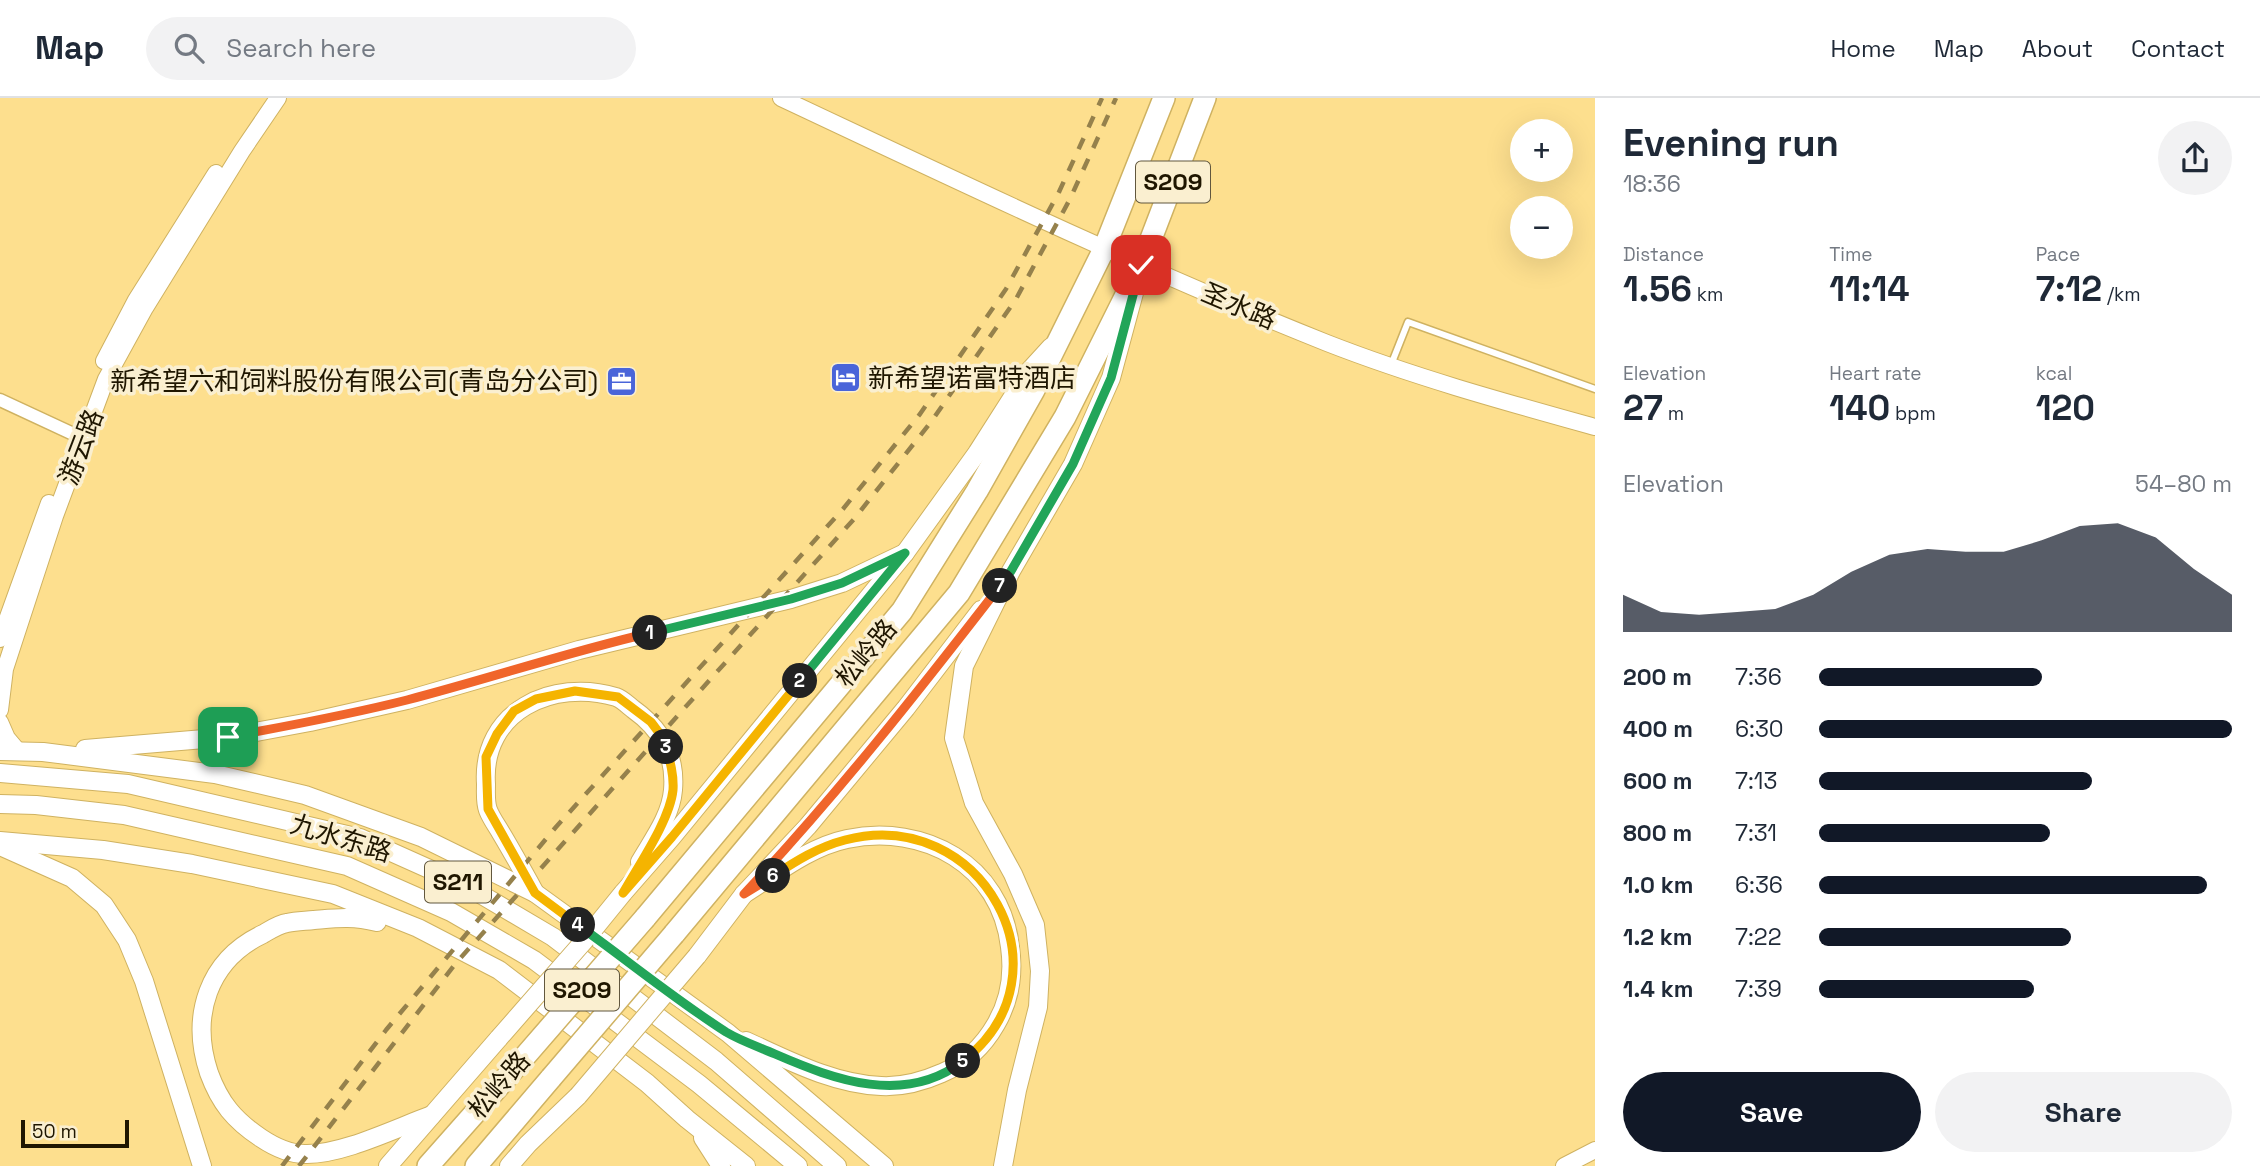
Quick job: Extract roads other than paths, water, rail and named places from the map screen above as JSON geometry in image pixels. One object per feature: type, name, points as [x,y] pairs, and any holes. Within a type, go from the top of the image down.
[{"type":"highway","name":"松岭路","points":[[428,1166],[645,918],[902,611],[977,491],[1034,390],[1104,249],[1164,98]]},
{"type":"highway","name":"松岭路","points":[[476,1166],[959,593],[1065,417],[1141,265],[1205,98]]},
{"type":"main road","name":"游云路","points":[[0,710],[5,669],[97,375],[136,300],[265,98]]},
{"type":"main road","name":"游云路","points":[[0,639],[79,436],[106,379],[145,308],[278,98]]},
{"type":"main road","name":"圣水路","points":[[781,98],[1104,249],[1329,344],[1443,384],[1595,427]]},
{"type":"main road","points":[[1003,1166],[1017,1090],[1038,1007],[1040,971],[1035,925],[1013,874],[974,803],[954,738],[964,666],[1011,571],[1073,464],[1111,378],[1141,265]]},
{"type":"main road","points":[[388,1166],[584,942],[905,553],[976,453],[1030,370],[1059,340]]},
{"type":"main road","points":[[43,752],[228,737],[394,703],[579,650],[791,599],[842,583],[905,553]]},
{"type":"main road","points":[[509,1166],[578,1096],[697,956],[744,894],[808,826],[906,708],[1011,571]]},
{"type":"main road","points":[[535,893],[488,809],[486,757],[497,734],[514,711],[536,699],[575,691],[618,697],[651,722],[663,738],[672,767],[673,792],[661,825],[623,893]]},
{"type":"main road","points":[[0,722],[10,743],[9,751],[43,752],[215,774],[305,795],[421,837],[535,893],[728,1033],[884,1166]]},
{"type":"main road","name":"九水东路","points":[[0,773],[128,784],[360,838],[465,885],[553,937],[716,1061],[837,1166]]},
{"type":"main road","name":"九水东路","points":[[0,804],[36,805],[124,815],[347,866],[451,912],[534,960],[699,1084],[798,1166]]},
{"type":"main road","points":[[728,1033],[814,1071],[860,1084],[906,1084],[953,1068],[976,1050],[990,1033],[1005,1007],[1010,985],[1012,960],[1009,932],[1000,906],[986,884],[966,864],[930,844],[889,835],[846,839],[811,852],[744,894]]},
{"type":"main road","points":[[0,844],[103,850],[192,864],[332,894],[440,938],[499,970],[647,1083],[746,1166]]},
{"type":"main road","points":[[0,844],[72,878],[104,905],[127,940],[144,981],[202,1166]]},
{"type":"main road","points":[[432,1115],[333,1152],[302,1154],[272,1145],[242,1126],[218,1096],[200,1040],[207,993],[218,970],[247,941],[285,923],[355,916],[440,938]]},
{"type":"main road","points":[[526,1166],[557,1117]]},
{"type":"main road","points":[[687,1119],[709,1144],[720,1166]]},
{"type":"main road","points":[[1564,1166],[1595,1150]]},
{"type":"street","points":[[0,400],[79,436]]},
{"type":"lane","points":[[1391,365],[1408,321],[1595,389]]},
{"type":"railway","points":[[282,1166],[386,1030],[556,827],[843,509],[920,414],[1006,289],[1059,192],[1102,98]]},
{"type":"railway","points":[[299,1166],[456,963],[854,519],[931,422],[1016,299],[1070,199],[1116,98]]},
{"type":"place","name":"新希望诺富特酒店","points":[[845,378]]},
{"type":"place","name":"新希望六和饲料股份有限公司(青岛分公司)","points":[[621,381]]}]
